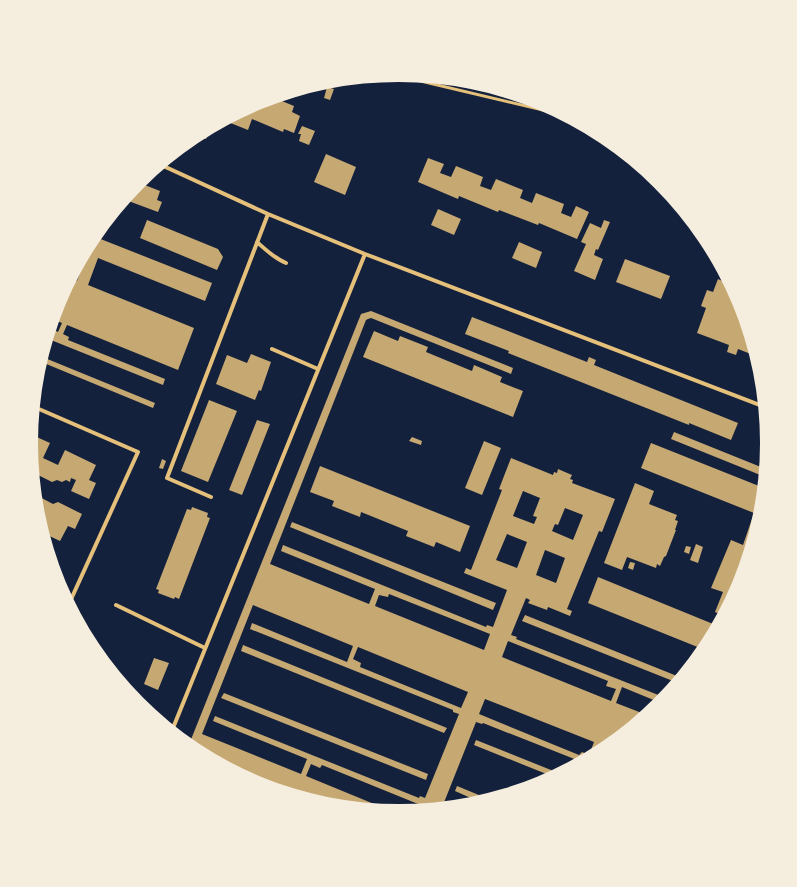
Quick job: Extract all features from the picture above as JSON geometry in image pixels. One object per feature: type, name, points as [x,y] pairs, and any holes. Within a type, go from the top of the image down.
[{"type":"lane","points":[[166,167],[268,214],[365,254],[757,404]]},
{"type":"lane","points":[[211,497],[167,478],[268,214]]},
{"type":"lane","points":[[258,242],[270,254],[286,263]]},
{"type":"lane","points":[[174,726],[365,254]]},
{"type":"lane","points":[[272,350],[318,369]]},
{"type":"lane","points":[[39,409],[138,452],[72,597]]},
{"type":"lane","points":[[116,605],[205,648]]},
{"type":"path","points":[[437,85],[526,106]]},
{"type":"building","points":[[326,89],[334,89],[330,100],[324,98]]},
{"type":"building","points":[[283,102],[294,106],[292,112],[300,116],[294,133],[284,129],[283,132],[252,119],[248,130],[232,124]]},
{"type":"building","points":[[302,126],[315,131],[309,145],[299,141],[301,134],[298,134]]},
{"type":"building","points":[[326,154],[356,167],[345,195],[314,182]]},
{"type":"building","points":[[428,158],[444,164],[440,173],[451,177],[456,166],[483,177],[480,186],[491,190],[496,179],[523,190],[520,198],[532,203],[536,193],[564,204],[561,213],[571,217],[576,206],[589,212],[577,239],[539,223],[538,225],[499,210],[498,212],[459,196],[458,199],[418,182]]},
{"type":"building","points":[[146,185],[160,191],[157,200],[162,202],[158,212],[130,202]]},
{"type":"building","points":[[438,209],[461,219],[454,235],[431,225]]},
{"type":"building","points":[[147,220],[218,249],[223,257],[217,270],[140,238]]},
{"type":"building","points":[[604,220],[610,222],[594,255],[603,259],[595,280],[574,271],[586,244],[581,242],[590,223],[601,228]]},
{"type":"building","points":[[101,239],[212,283],[205,301],[98,258],[88,285],[194,328],[178,370],[67,325],[63,334],[69,337],[68,340],[165,379],[163,385],[53,341],[56,331],[58,332],[62,323],[59,322],[65,305]]},
{"type":"building","points":[[519,242],[542,252],[536,268],[512,258]]},
{"type":"building","points":[[625,259],[670,276],[661,299],[616,282]]},
{"type":"building","points":[[718,279],[720,280],[732,305],[748,353],[738,349],[736,355],[727,352],[729,345],[697,333],[706,308],[701,306],[707,290],[713,292]]},
{"type":"building","points":[[371,311],[513,368],[511,374],[371,318],[366,320],[270,564],[369,604],[375,589],[281,551],[283,545],[486,627],[487,625],[493,627],[507,590],[464,573],[466,568],[471,570],[502,490],[499,489],[511,458],[553,475],[554,472],[557,473],[558,469],[572,475],[570,479],[573,480],[572,483],[615,499],[602,532],[599,531],[567,609],[572,611],[570,616],[548,607],[547,610],[528,603],[530,600],[526,598],[511,635],[517,637],[516,639],[658,695],[653,700],[622,687],[616,703],[640,712],[592,748],[594,742],[485,699],[479,714],[579,755],[582,752],[584,753],[574,759],[483,723],[476,722],[445,801],[422,804],[322,765],[320,768],[311,764],[306,776],[374,804],[328,798],[305,792],[260,777],[218,756],[191,739],[361,314]],"holes":[[[523,491],[540,498],[533,516],[537,517],[534,524],[513,516]],[[565,508],[583,515],[573,540],[552,531],[555,524],[558,525]],[[507,534],[527,542],[517,568],[496,560]],[[545,550],[565,558],[556,583],[536,575]],[[389,594],[490,634],[484,650],[375,606],[379,595],[388,597]],[[253,605],[353,646],[347,662],[252,623],[250,629],[459,714],[425,798],[420,796],[419,798],[215,716],[213,721],[307,759],[301,774],[202,734]],[[508,641],[608,681],[606,686],[616,689],[611,701],[502,657]],[[358,647],[468,692],[461,708],[360,667],[361,663],[353,659]]]},
{"type":"building","points":[[472,317],[587,362],[589,357],[596,360],[594,365],[738,423],[731,440],[508,353],[509,351],[465,334]]},
{"type":"building","points":[[374,331],[398,341],[400,336],[428,347],[426,352],[472,371],[474,365],[502,377],[500,382],[523,391],[513,417],[363,357]]},
{"type":"building","points":[[251,354],[271,362],[261,391],[259,390],[255,400],[216,384],[227,355],[247,363]]},
{"type":"building","points":[[48,359],[155,403],[153,408],[46,364]]},
{"type":"building","points":[[209,400],[237,411],[208,482],[181,471]]},
{"type":"building","points":[[257,420],[270,424],[242,495],[229,490]]},
{"type":"building","points":[[674,432],[759,466],[758,474],[671,439]]},
{"type":"building","points":[[412,437],[422,441],[421,445],[409,441]]},
{"type":"building","points":[[38,438],[50,443],[43,458],[58,465],[65,450],[96,465],[89,480],[96,483],[89,499],[71,491],[76,480],[71,478],[70,482],[57,480],[52,482],[39,476]]},
{"type":"building","points":[[484,441],[501,448],[482,495],[465,488]]},
{"type":"building","points":[[651,443],[757,485],[753,513],[641,468]]},
{"type":"building","points":[[162,459],[166,461],[163,469],[159,468]]},
{"type":"building","points":[[320,466],[470,526],[460,552],[436,542],[434,547],[406,536],[408,531],[361,512],[360,517],[332,506],[334,501],[310,492]]},
{"type":"building","points":[[635,483],[654,491],[649,504],[677,515],[675,520],[678,521],[666,556],[660,566],[657,564],[656,568],[627,557],[622,570],[604,563]]},
{"type":"building","points":[[42,498],[53,504],[58,502],[82,514],[75,529],[68,526],[60,541],[50,536]]},
{"type":"building","points":[[192,507],[208,513],[207,517],[210,518],[179,599],[175,597],[174,599],[158,593],[159,590],[156,589],[187,509],[191,510]]},
{"type":"building","points":[[292,522],[496,603],[493,610],[290,527]]},
{"type":"building","points":[[751,522],[732,582],[717,613],[715,612],[723,592],[711,588],[731,540],[743,545]]},
{"type":"building","points":[[696,544],[703,547],[698,563],[690,560]]},
{"type":"building","points":[[686,546],[691,547],[689,554],[684,552]]},
{"type":"building","points":[[630,562],[635,563],[633,570],[628,568]]},
{"type":"building","points":[[598,577],[711,623],[697,647],[588,603]]},
{"type":"building","points":[[525,615],[675,675],[671,680],[522,621]]},
{"type":"building","points":[[243,645],[447,728],[444,733],[241,651]]},
{"type":"building","points":[[154,658],[169,663],[158,690],[144,684]]},
{"type":"building","points":[[224,693],[428,774],[426,780],[221,698]]},
{"type":"building","points":[[476,740],[551,770],[545,773],[474,745]]},
{"type":"building","points":[[457,786],[479,795],[470,798],[455,791]]}]
